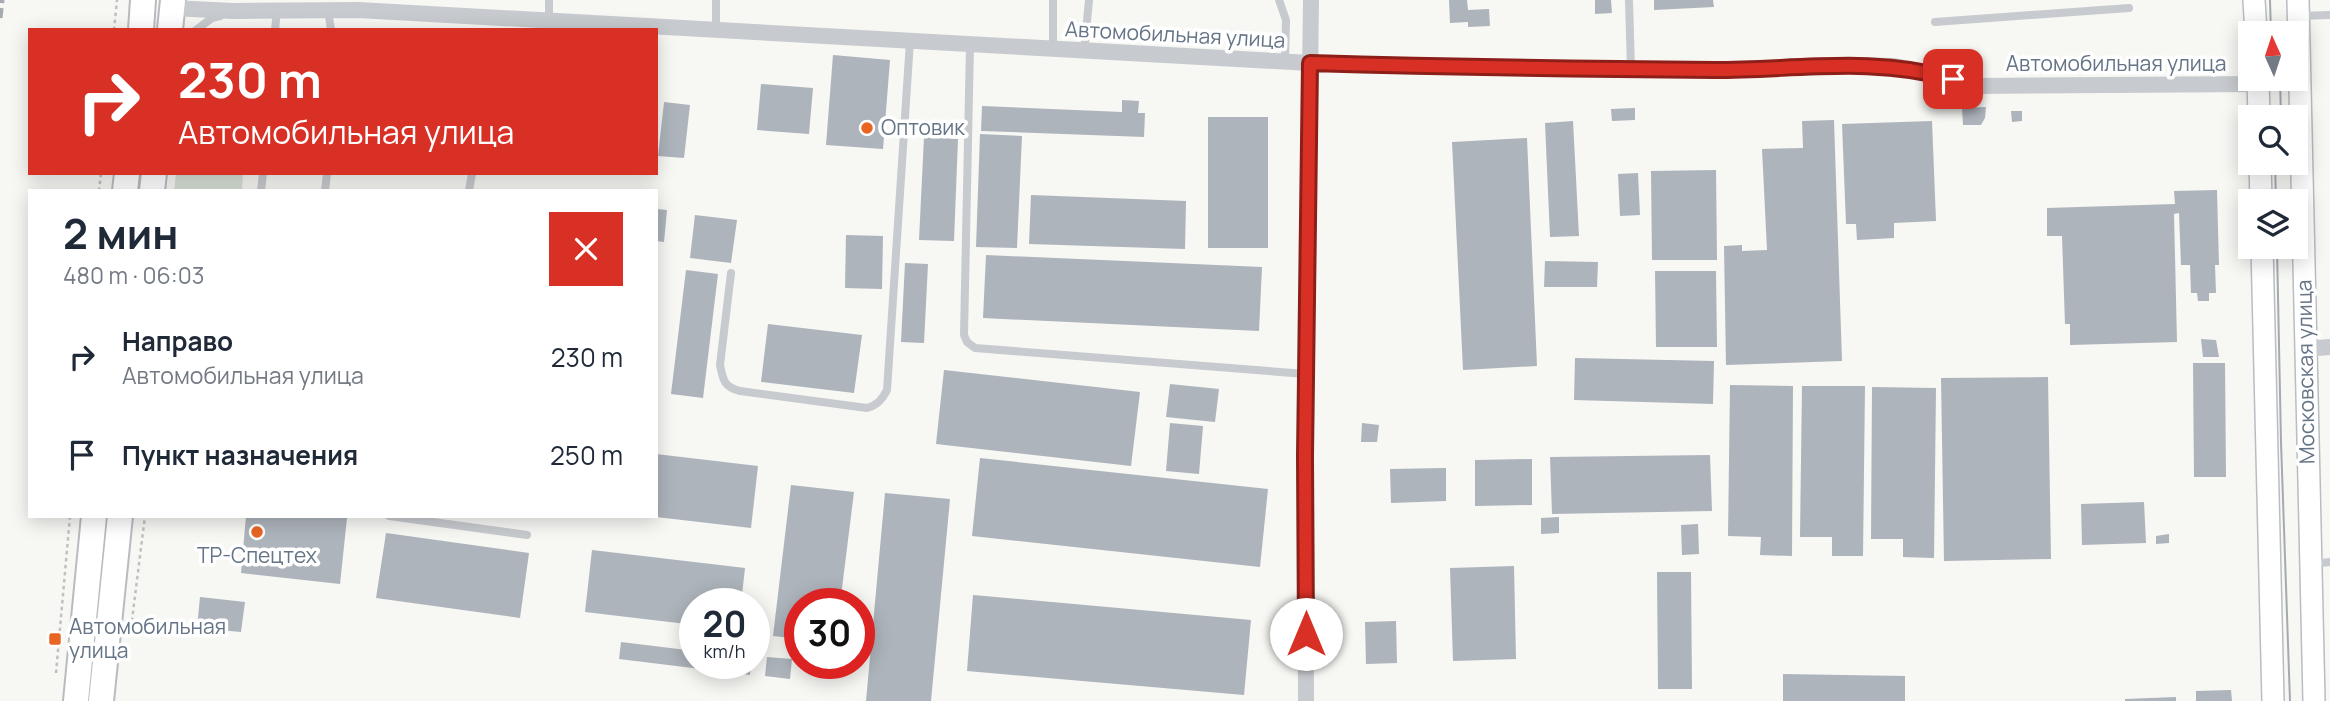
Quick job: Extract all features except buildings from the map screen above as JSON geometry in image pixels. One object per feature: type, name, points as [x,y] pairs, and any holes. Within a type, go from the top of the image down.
[{"type":"main road","points":[[142,12],[172,13]]},
{"type":"main road","points":[[76,701],[94,518]]},
{"type":"main road","points":[[101,701],[120,518]]},
{"type":"street","points":[[1306,701],[1306,374],[1311,0]]},
{"type":"street","points":[[2254,0],[2255,21]]},
{"type":"street","name":"Автомобильная улица","points":[[172,13],[227,6],[328,10],[358,6],[495,23],[549,20],[1310,63],[1739,70],[1894,66],[1931,73],[1974,86],[2238,81]]},
{"type":"street","name":"Московская улица","points":[[2300,175],[2305,349],[2320,563],[2314,701]]},
{"type":"street","name":"Московская улица","points":[[2262,259],[2273,701]]},
{"type":"street","points":[[2305,349],[2330,347]]},
{"type":"lane","points":[[549,0],[549,20]]},
{"type":"lane","points":[[716,0],[716,30]]},
{"type":"lane","points":[[1053,0],[1053,50]]},
{"type":"lane","points":[[1084,52],[1089,0]]},
{"type":"lane","points":[[1279,0],[1286,20],[1285,62]]},
{"type":"lane","points":[[1629,0],[1631,69]]},
{"type":"lane","points":[[199,28],[227,6]]},
{"type":"lane","points":[[1935,22],[2130,8]]},
{"type":"lane","points":[[2298,8],[2330,15]]},
{"type":"lane","points":[[275,28],[276,10]]},
{"type":"lane","points":[[328,10],[331,28]]},
{"type":"lane","points":[[731,273],[720,365],[722,378],[729,388],[867,408],[883,399],[887,390],[911,41]]},
{"type":"lane","points":[[970,45],[964,335],[967,342],[975,348],[1306,374]]},
{"type":"lane","points":[[403,518],[527,535]]},
{"type":"path","points":[[114,28],[117,0]]},
{"type":"path","points":[[56,675],[70,518]]},
{"type":"path","points":[[130,635],[145,518]]},
{"type":"shaded area","points":[[176,175],[243,175],[242,189],[174,189]]},
{"type":"tram line","points":[[2270,0],[2271,21]]},
{"type":"tram line","points":[[2280,91],[2281,105]]},
{"type":"tram line","points":[[2275,175],[2276,189]]},
{"type":"tram line","points":[[2277,259],[2290,701]]},
{"type":"railway","points":[[0,18],[2,0]]},
{"type":"place","name":"Оптовик","points":[[867,128]]},
{"type":"place","name":"ТР-Спецтех","points":[[257,532]]},
{"type":"place","name":"Автомобильная улица","points":[[55,639]]},
{"type":"route","points":[[1306,634],[1305,456],[1310,63],[1712,70],[1859,65],[1894,66],[1953,79]]}]
